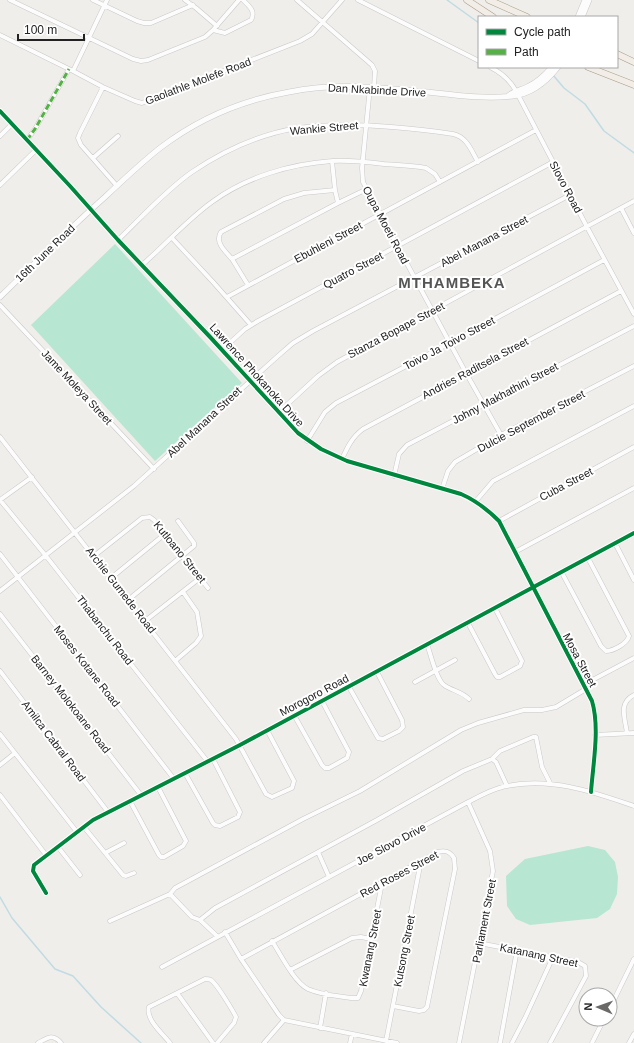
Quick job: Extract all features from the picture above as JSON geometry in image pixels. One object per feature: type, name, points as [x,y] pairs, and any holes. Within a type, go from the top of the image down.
[{"type":"main road","points":[[467,0],[491,16]]},
{"type":"main road","points":[[489,0],[525,16]]},
{"type":"main road","points":[[618,54],[634,62]]},
{"type":"main road","points":[[590,68],[634,86]]},
{"type":"street","points":[[10,0],[133,59],[144,61],[205,37],[215,28],[239,0]]},
{"type":"street","points":[[93,0],[137,21],[148,23],[193,5]]},
{"type":"street","points":[[27,140],[71,70],[107,0]]},
{"type":"street","points":[[186,0],[193,5],[219,32],[225,33],[251,20],[253,16],[252,9],[243,0]]},
{"type":"street","name":"Oupa Moeti Road","points":[[297,0],[372,65],[375,71],[366,125],[362,176],[367,190],[381,213],[414,278],[501,435]]},
{"type":"street","name":"Gaolathle Molefe Road","points":[[0,35],[103,87],[138,102],[145,102],[300,41],[312,34],[342,0]]},
{"type":"street","points":[[358,0],[478,60]]},
{"type":"street","points":[[578,16],[585,0]]},
{"type":"street","points":[[582,16],[589,0]]},
{"type":"street","name":"Slovo Road","points":[[492,68],[504,76],[517,93],[587,228],[634,314]]},
{"type":"street","name":"Dan Nkabinde Drive","points":[[542,80],[551,68]]},
{"type":"street","name":"Dan Nkabinde Drive","points":[[91,210],[146,159],[167,143],[196,125],[227,110],[270,96],[326,86],[372,87],[494,98],[508,96],[511,93],[517,93],[542,80],[557,68]]},
{"type":"street","points":[[103,87],[78,138],[80,145],[117,186]]},
{"type":"street","name":"Lawrence Phokanoka Drive","points":[[0,111],[298,433],[307,441],[329,454],[342,459],[394,476],[461,494],[476,501],[486,508],[499,521],[533,588]]},
{"type":"street","points":[[0,136],[12,124]]},
{"type":"street","name":"Wankie Street","points":[[118,240],[180,181],[211,160],[229,150],[271,135],[297,128],[366,125],[458,135],[466,141],[478,162]]},
{"type":"street","name":"Ebuhleni Street","points":[[227,297],[536,130]]},
{"type":"street","points":[[93,158],[118,136]]},
{"type":"street","points":[[0,185],[36,150]]},
{"type":"street","points":[[332,161],[338,203]]},
{"type":"street","points":[[142,265],[208,205],[239,186],[277,171],[332,161],[363,162],[426,168],[435,174],[440,182]]},
{"type":"street","name":"Quatro Street","points":[[222,350],[251,325],[553,162]]},
{"type":"street","points":[[248,285],[218,240],[219,234],[284,199],[304,193],[335,190]]},
{"type":"street","points":[[232,260],[338,203],[367,190]]},
{"type":"street","name":"Abel Manana Street","points":[[0,591],[154,469],[249,381],[285,349],[300,338],[570,195]]},
{"type":"street","name":"Stanza Bopape Street","points":[[279,412],[330,366],[587,228],[634,201]]},
{"type":"street","points":[[621,208],[634,233]]},
{"type":"street","name":"16th June Road","points":[[0,297],[91,210]]},
{"type":"street","points":[[172,238],[251,325]]},
{"type":"street","name":"Toivo Ja Toivo Street","points":[[307,441],[325,412],[336,403],[604,260]]},
{"type":"street","name":"Andries Raditsela Street","points":[[342,459],[350,443],[358,432],[622,291]]},
{"type":"street","name":"Jame Moleya Street","points":[[0,305],[154,469]]},
{"type":"street","name":"Johny Makhathini Street","points":[[394,476],[399,454],[407,445],[634,326]]},
{"type":"street","name":"Dulcie September Street","points":[[442,489],[448,471],[455,462],[501,435],[634,366]]},
{"type":"street","points":[[476,501],[493,481],[634,406]]},
{"type":"street","name":"Archie Gumede Road","points":[[0,437],[145,621],[240,745],[267,795],[274,797],[290,789],[294,784],[293,778],[267,730]]},
{"type":"street","name":"Cuba Street","points":[[499,521],[634,447]]},
{"type":"street","points":[[0,500],[32,477]]},
{"type":"street","points":[[515,552],[634,488]]},
{"type":"street","name":"Thabanchu Road","points":[[0,500],[46,556],[208,762]]},
{"type":"street","name":"Kutloano Street","points":[[94,556],[142,518],[150,517],[208,588]]},
{"type":"street","points":[[128,600],[182,557],[194,545],[178,522]]},
{"type":"street","name":"Morogoro Road","points":[[46,893],[34,873],[33,868],[36,864],[77,832],[108,812],[208,762],[634,533]]},
{"type":"street","points":[[111,578],[165,534]]},
{"type":"street","points":[[615,544],[634,580]]},
{"type":"street","name":"Moses Kotane Road","points":[[0,554],[174,778]]},
{"type":"street","points":[[562,572],[601,646],[606,651],[611,650],[627,641],[629,636],[588,558]]},
{"type":"street","points":[[145,621],[200,578]]},
{"type":"street","name":"Mosa Street","points":[[533,588],[586,689],[594,708],[595,735],[591,792]]},
{"type":"street","points":[[175,661],[198,642],[200,636],[197,612],[183,592]]},
{"type":"street","points":[[468,623],[494,674],[497,677],[500,677],[520,666],[522,661],[495,608]]},
{"type":"street","name":"Barney Molokoane Road","points":[[0,614],[141,795]]},
{"type":"street","points":[[427,644],[443,685],[461,692],[469,699]]},
{"type":"street","points":[[583,685],[634,658]]},
{"type":"street","points":[[415,682],[454,660]]},
{"type":"street","name":"Amilca Cabral Road","points":[[0,671],[108,812]]},
{"type":"street","points":[[349,687],[378,738],[383,739],[399,731],[403,727],[402,720],[377,672]]},
{"type":"street","points":[[110,921],[170,894],[175,888],[232,856],[360,791],[461,730],[478,723],[524,710],[542,710],[556,707],[586,689]]},
{"type":"street","points":[[627,733],[624,705],[626,700],[634,695]]},
{"type":"street","points":[[294,716],[322,766],[329,768],[347,758],[349,752],[322,701]]},
{"type":"street","points":[[595,735],[634,733]]},
{"type":"street","points":[[0,734],[77,832]]},
{"type":"street","points":[[200,920],[215,908],[464,771],[492,758],[496,753],[504,749],[535,737],[542,767],[550,783]]},
{"type":"street","points":[[0,765],[15,753]]},
{"type":"street","points":[[492,758],[495,760],[507,786]]},
{"type":"street","points":[[185,773],[215,825],[220,826],[238,817],[240,812],[213,759]]},
{"type":"street","name":"Joe Slovo Drive","points":[[162,967],[468,802],[507,786],[535,783],[564,785],[634,806]]},
{"type":"street","points":[[130,801],[159,855],[161,857],[164,856],[183,846],[186,841],[158,787]]},
{"type":"street","points":[[0,795],[46,855]]},
{"type":"street","name":"Parliament Street","points":[[459,1043],[492,879],[493,863],[487,844],[468,802]]},
{"type":"street","points":[[84,827],[123,876],[134,873]]},
{"type":"street","points":[[105,853],[124,843]]},
{"type":"street","points":[[58,847],[80,875]]},
{"type":"street","name":"Red Roses Street","points":[[241,959],[421,861],[443,851],[451,853],[455,861],[440,945],[426,1010],[419,1011],[393,1006]]},
{"type":"street","points":[[318,852],[329,877]]},
{"type":"street","name":"Kutsong Street","points":[[386,1041],[421,861]]},
{"type":"street","name":"Kwanang Street","points":[[272,941],[290,970],[303,986],[312,990],[358,998],[360,996],[372,939],[382,883]]},
{"type":"street","points":[[170,894],[192,917],[200,920],[217,936]]},
{"type":"street","points":[[225,932],[241,959],[279,1015],[284,1020],[397,1043]]},
{"type":"street","points":[[290,970],[352,938],[361,937],[372,939]]},
{"type":"street","name":"Katanang Street","points":[[479,943],[553,957],[586,966],[586,972],[550,1043]]},
{"type":"street","points":[[500,1043],[517,950]]},
{"type":"street","points":[[512,1043],[553,957]]},
{"type":"street","points":[[618,992],[634,959]]},
{"type":"street","points":[[170,1043],[152,1021],[148,1011],[151,1006],[203,979],[213,982],[236,1017],[234,1023],[217,1043]]},
{"type":"street","points":[[177,993],[213,1043]]},
{"type":"street","points":[[320,1028],[326,993]]},
{"type":"street","points":[[264,1043],[284,1020]]},
{"type":"street","points":[[592,1043],[600,1027]]},
{"type":"street","points":[[350,1043],[352,1034]]},
{"type":"street","points":[[629,1043],[634,1034]]},
{"type":"street","points":[[38,1043],[52,1037],[61,1043]]},
{"type":"green space","points":[[115,244],[242,383],[155,461],[31,325]]},
{"type":"green space","points":[[588,846],[605,850],[615,862],[618,877],[617,894],[610,909],[597,918],[530,925],[516,919],[507,906],[506,876],[525,859]]},
{"type":"waterway","points":[[447,0],[478,22]]},
{"type":"waterway","points":[[553,75],[564,88],[585,104],[604,131],[634,153]]},
{"type":"waterway","points":[[0,897],[12,918],[55,969],[73,976],[101,1007],[141,1043]]},
{"type":"marked path","points":[[27,140],[35,129],[69,69]]},
{"type":"cycle path","points":[[0,111],[298,433],[321,449],[347,461],[461,494],[482,506],[499,521],[592,701],[596,723],[596,734],[591,792]]},
{"type":"cycle path","points":[[46,893],[33,871],[34,865],[93,820],[240,745],[634,533]]},
{"type":"district","name":"MTHAMBEKA","points":[[452,283]]}]
